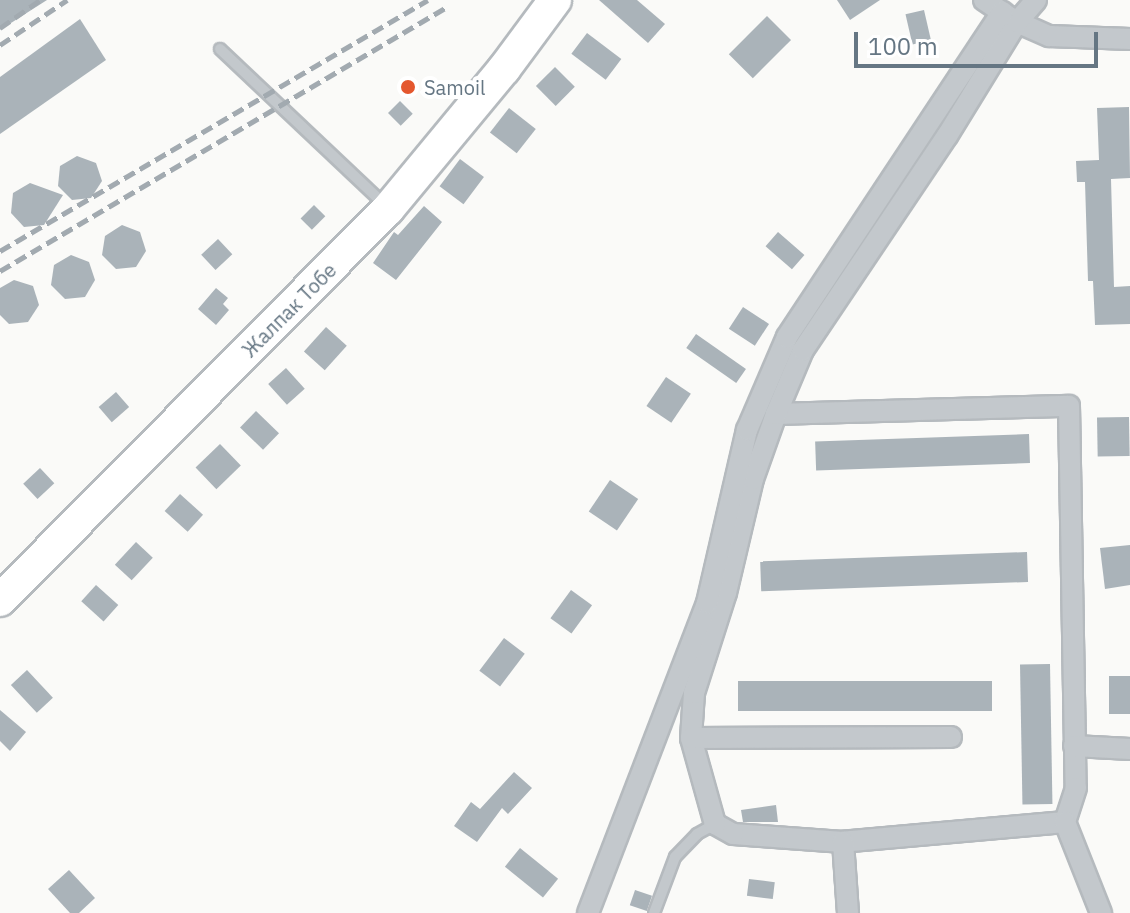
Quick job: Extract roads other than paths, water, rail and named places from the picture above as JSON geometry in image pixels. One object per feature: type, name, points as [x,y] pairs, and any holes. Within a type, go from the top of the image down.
[{"type":"main road","name":"Жалпак Тобе","points":[[0,600],[388,209],[504,69],[555,0]]},
{"type":"street","points":[[984,0],[1009,17],[1049,36],[1130,39]]},
{"type":"street","points":[[588,913],[707,603],[747,430],[787,337],[1009,17],[1036,0]]},
{"type":"street","points":[[1009,17],[947,136],[803,350],[753,479],[726,593],[694,693],[691,738],[715,824],[733,834],[843,842],[1065,822]]},
{"type":"street","points":[[776,414],[1069,406],[1076,788],[1065,822],[1101,913]]},
{"type":"street","points":[[691,738],[951,737]]},
{"type":"street","points":[[1074,746],[1130,749]]},
{"type":"street","points":[[843,842],[848,913]]},
{"type":"lane","points":[[220,49],[388,209]]},
{"type":"lane","points":[[654,913],[675,857],[697,834],[715,824]]},
{"type":"railway","points":[[0,28],[40,0]]},
{"type":"railway","points":[[0,45],[67,0]]},
{"type":"railway","points":[[0,251],[428,0]]},
{"type":"railway","points":[[0,271],[445,8]]},
{"type":"place","name":"Samoil","points":[[408,87]]}]
